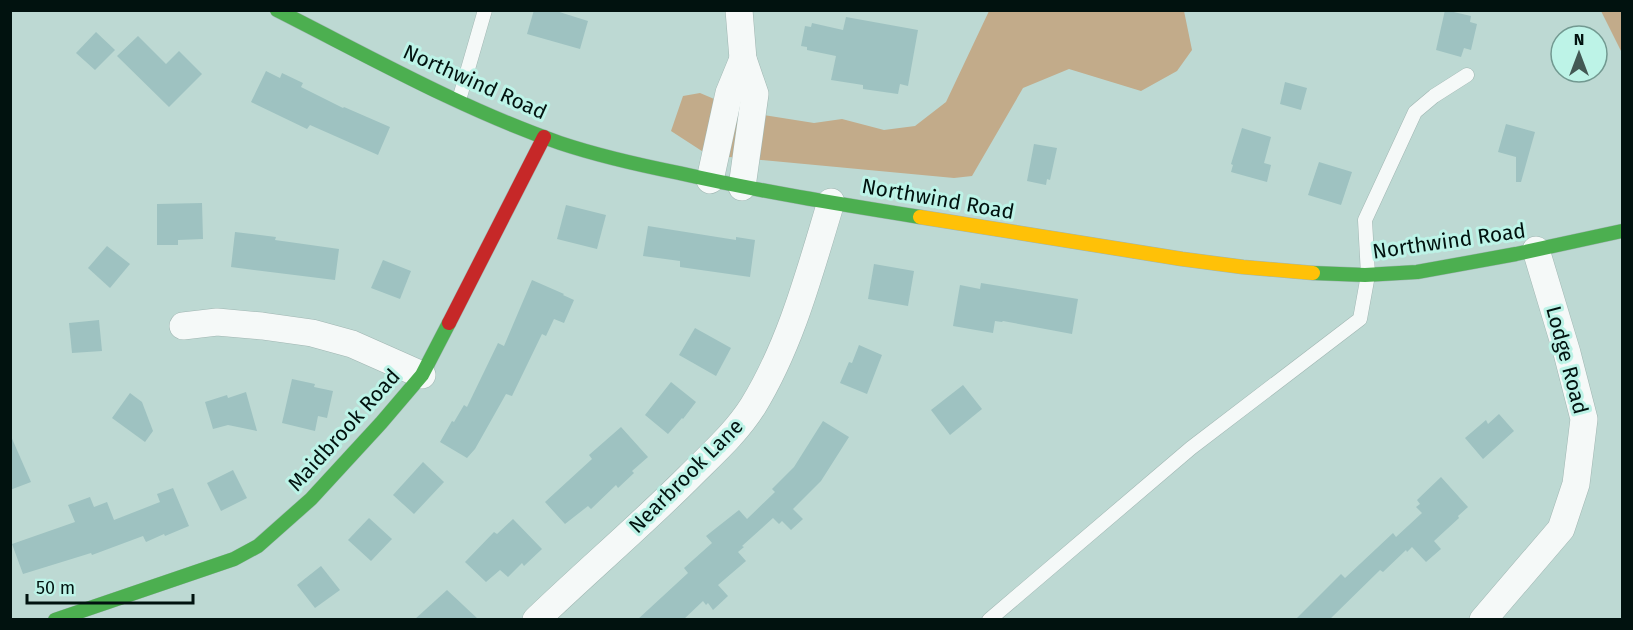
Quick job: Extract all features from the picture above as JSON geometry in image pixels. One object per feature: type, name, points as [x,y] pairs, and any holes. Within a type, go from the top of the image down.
[{"type":"street","name":"Northwind Road","points":[[277,10],[459,100],[544,136],[616,159],[742,187],[1048,239],[1274,271],[1368,275],[1429,270],[1499,259],[1623,231]]},
{"type":"street","points":[[739,10],[743,59],[755,94],[742,187]]},
{"type":"street","points":[[710,180],[729,93],[743,59]]},
{"type":"street","name":"Maidbrook Road","points":[[55,620],[234,559],[258,546],[311,499],[422,375],[544,136]]},
{"type":"street","name":"Nearbrook Lane","points":[[536,620],[657,509],[733,434],[752,408],[781,352],[803,293],[831,202]]},
{"type":"street","name":"Lodge Road","points":[[1483,620],[1561,529],[1576,484],[1584,419],[1536,250]]},
{"type":"street","points":[[183,326],[217,322],[312,333],[352,344],[422,375]]},
{"type":"lane","points":[[459,100],[485,10]]},
{"type":"lane","points":[[989,620],[1191,448],[1360,319],[1368,275],[1365,220],[1415,112],[1434,96],[1467,75]]},
{"type":"shaded area","points":[[989,11],[1184,11],[1192,50],[1177,71],[1141,91],[1069,69],[1023,88],[972,176],[954,178],[708,155],[671,131],[683,96],[700,93],[745,112],[814,123],[842,119],[884,130],[915,126],[946,102]]},
{"type":"shaded area","points":[[1601,11],[1622,11],[1622,53],[1609,24]]},
{"type":"building","points":[[534,10],[553,10],[588,21],[580,49],[527,34]]},
{"type":"building","points":[[1445,10],[1471,16],[1470,22],[1477,24],[1471,50],[1464,48],[1461,57],[1436,50]]},
{"type":"building","points":[[846,17],[918,30],[908,86],[900,84],[898,94],[863,89],[863,85],[831,80],[836,56],[807,50],[807,47],[801,46],[805,26],[811,27],[812,23],[843,30]]},
{"type":"building","points":[[96,32],[115,50],[95,70],[76,53]]},
{"type":"building","points":[[138,36],[166,64],[179,51],[202,74],[169,107],[117,56]]},
{"type":"building","points":[[266,71],[280,78],[282,73],[303,83],[301,87],[343,108],[390,127],[378,155],[310,125],[307,129],[251,102]]},
{"type":"building","points":[[1285,82],[1307,88],[1301,110],[1280,104]]},
{"type":"building","points":[[1506,124],[1535,132],[1521,182],[1516,182],[1516,157],[1498,152]]},
{"type":"building","points":[[1242,128],[1271,137],[1264,163],[1271,165],[1267,182],[1231,172],[1233,165],[1231,164]]},
{"type":"building","points":[[1034,144],[1057,148],[1050,180],[1047,179],[1046,185],[1027,181]]},
{"type":"building","points":[[1319,162],[1352,172],[1341,205],[1308,195]]},
{"type":"building","points":[[202,203],[203,239],[178,240],[178,245],[157,245],[157,204]]},
{"type":"building","points":[[566,205],[606,215],[597,249],[557,239]]},
{"type":"building","points":[[648,226],[736,240],[736,237],[755,240],[750,277],[680,267],[680,261],[643,256]]},
{"type":"building","points":[[235,232],[339,249],[335,280],[231,267]]},
{"type":"building","points":[[107,246],[130,264],[110,288],[88,268]]},
{"type":"building","points":[[383,260],[411,271],[400,299],[371,288]]},
{"type":"building","points":[[874,264],[914,271],[908,306],[868,299]]},
{"type":"building","points":[[532,280],[574,300],[564,323],[554,319],[546,336],[542,334],[512,396],[506,394],[475,449],[467,458],[440,442],[464,405],[467,407],[498,343],[504,346]]},
{"type":"building","points":[[981,283],[1078,299],[1072,334],[1003,321],[995,321],[993,333],[953,326],[960,285],[980,289]]},
{"type":"building","points":[[99,320],[102,351],[72,353],[69,323]]},
{"type":"building","points":[[695,328],[731,348],[716,376],[679,355]]},
{"type":"building","points":[[859,345],[882,355],[867,394],[840,383]]},
{"type":"building","points":[[292,379],[333,391],[327,418],[318,416],[315,431],[282,423]]},
{"type":"building","points":[[671,382],[696,402],[668,434],[645,415]]},
{"type":"building","points":[[963,385],[982,409],[950,435],[931,410]]},
{"type":"building","points":[[246,392],[257,431],[228,425],[213,429],[205,402]]},
{"type":"building","points":[[130,393],[142,402],[153,431],[145,442],[112,418]]},
{"type":"building","points":[[1499,414],[1514,431],[1483,459],[1465,438],[1486,420],[1488,424]]},
{"type":"building","points":[[823,421],[849,437],[821,481],[793,509],[803,519],[791,530],[782,521],[779,524],[773,518],[742,546],[744,547],[738,552],[746,561],[718,585],[728,596],[713,610],[708,603],[706,605],[703,601],[683,620],[637,620],[688,573],[684,568],[712,543],[706,536],[739,510],[747,519],[775,492],[772,489],[794,467]]},
{"type":"building","points":[[621,427],[648,457],[618,488],[616,485],[591,509],[588,506],[565,524],[545,502],[592,459],[589,455]]},
{"type":"building","points":[[10,434],[31,482],[10,490]]},
{"type":"building","points":[[423,462],[444,482],[414,514],[393,495]]},
{"type":"building","points":[[233,470],[247,498],[221,511],[207,483]]},
{"type":"building","points":[[1441,477],[1468,507],[1434,541],[1441,549],[1426,562],[1412,547],[1407,552],[1406,550],[1383,572],[1380,570],[1329,620],[1295,620],[1341,574],[1345,578],[1393,533],[1396,537],[1422,513],[1416,507],[1420,504],[1417,500]]},
{"type":"building","points":[[173,488],[189,526],[146,542],[143,536],[92,555],[91,553],[23,574],[12,544],[75,522],[68,505],[90,497],[94,507],[107,502],[114,520],[160,502],[157,494]]},
{"type":"building","points":[[369,518],[392,539],[371,561],[348,540]]},
{"type":"building","points":[[513,519],[542,549],[524,566],[522,563],[508,577],[500,570],[486,582],[465,562],[494,532],[497,534]]},
{"type":"building","points":[[321,566],[340,590],[315,608],[297,585]]},
{"type":"building","points":[[447,590],[479,620],[414,620]]},
{"type":"traffic: fast","points":[[277,10],[452,98],[560,143],[619,160],[709,180],[920,217]]},
{"type":"traffic: fast","points":[[1313,273],[1365,275],[1417,272],[1622,231]]},
{"type":"traffic: fast","points":[[55,620],[234,559],[258,546],[311,499],[381,423],[422,375],[449,323]]},
{"type":"traffic: slow","points":[[920,217],[1182,259],[1313,273]]},
{"type":"traffic: jam","points":[[449,323],[544,137]]}]
